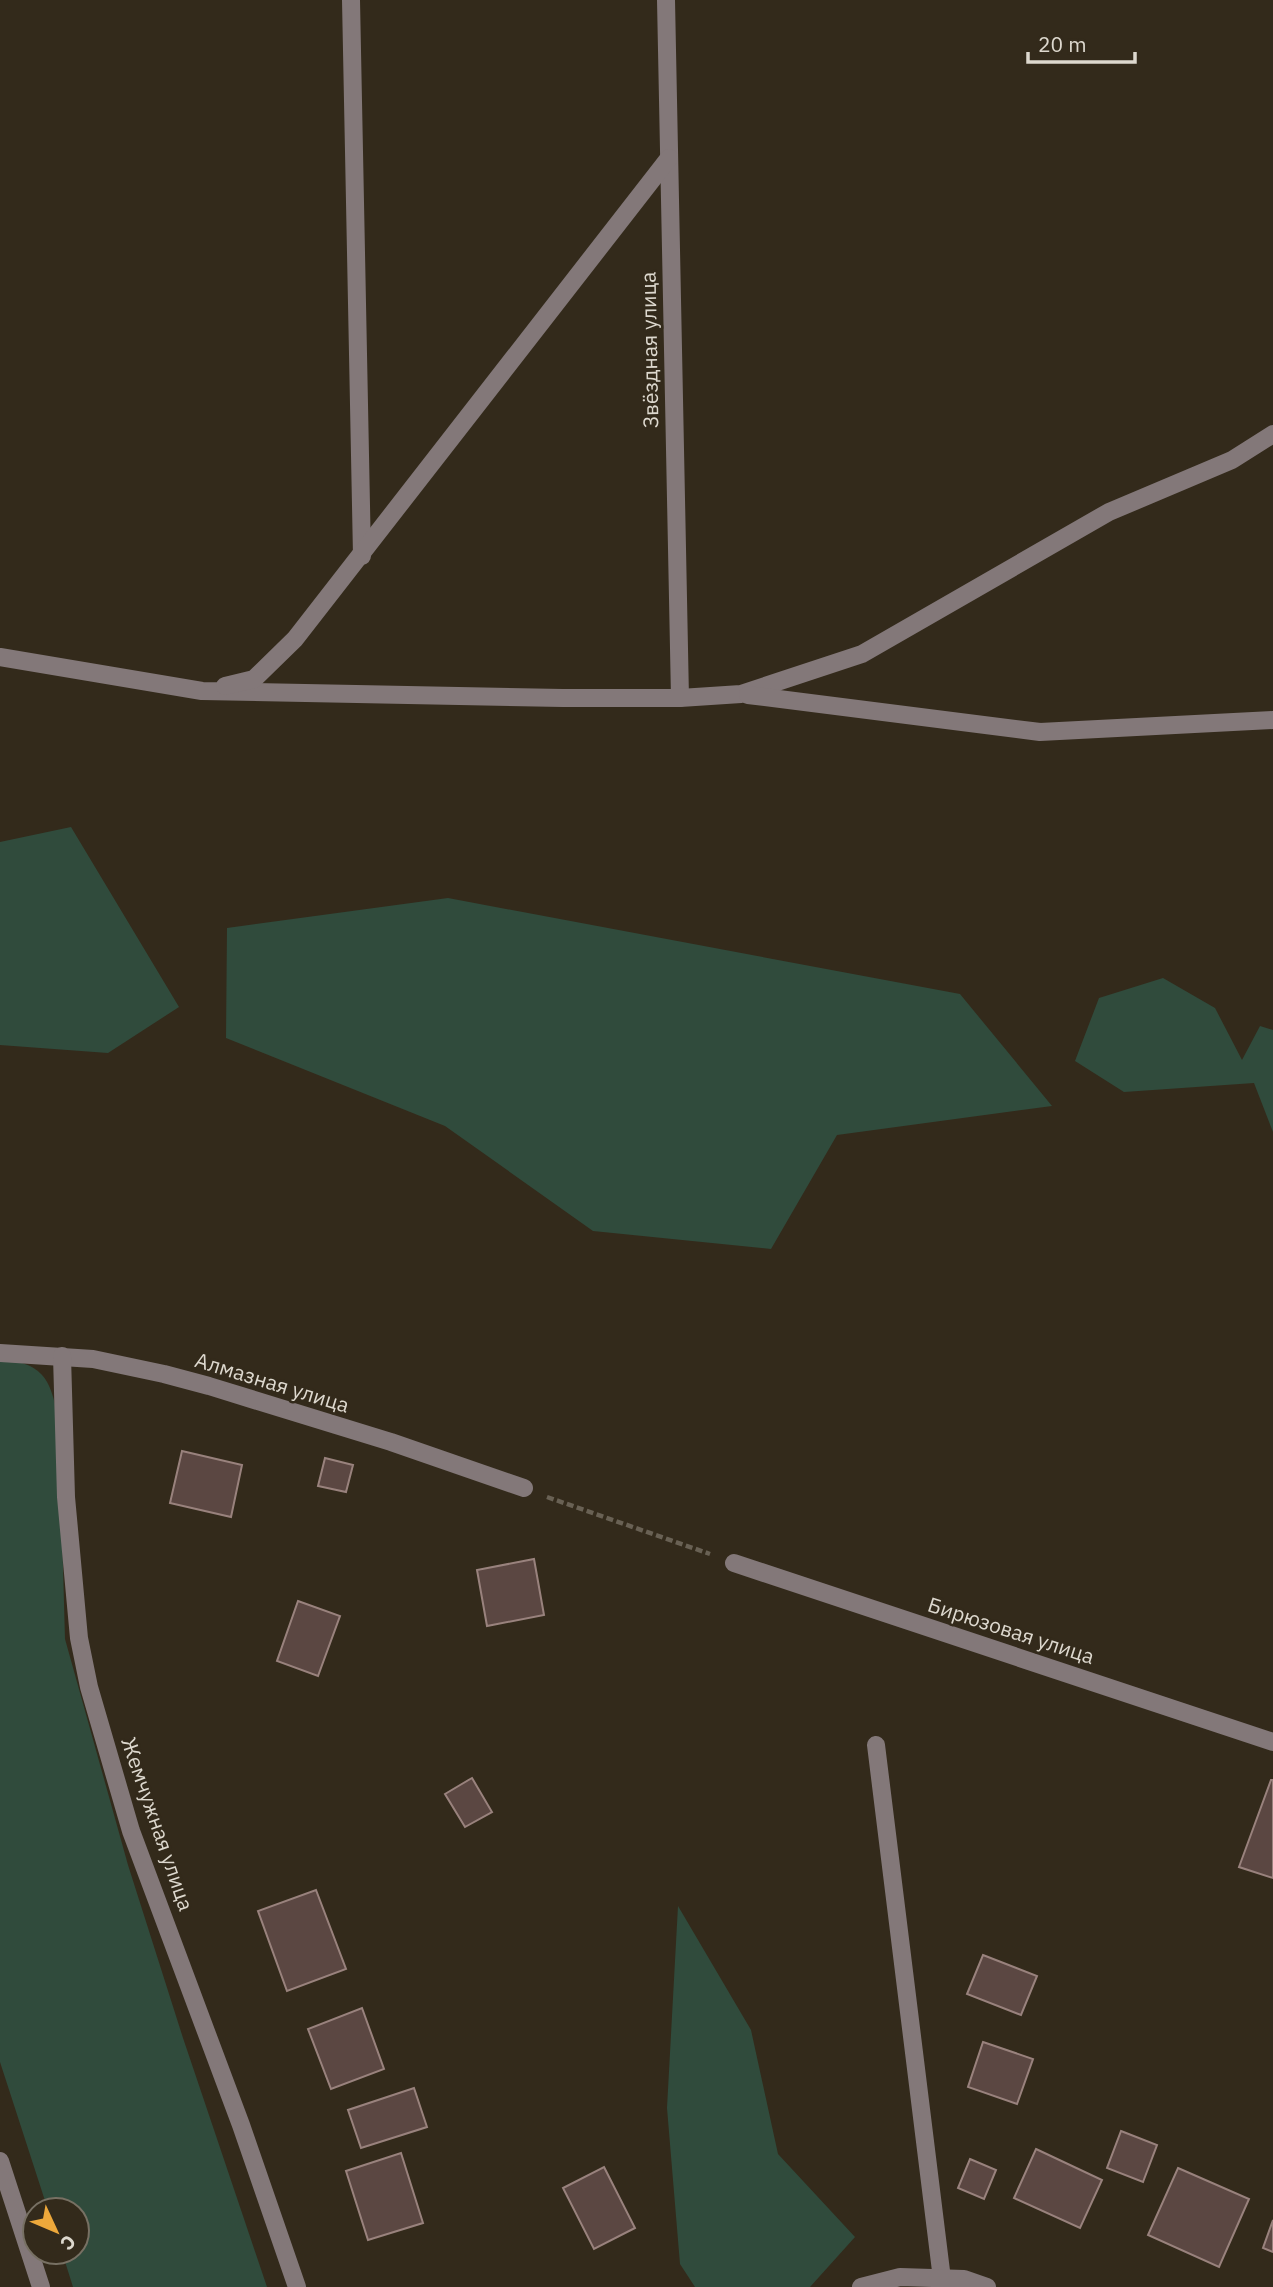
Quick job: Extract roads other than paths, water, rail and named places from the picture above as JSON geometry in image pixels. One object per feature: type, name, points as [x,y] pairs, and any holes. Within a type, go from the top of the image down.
[{"type":"street","points":[[351,0],[362,555]]},
{"type":"street","name":"Звёздная улица","points":[[666,0],[680,698]]},
{"type":"street","points":[[202,691],[254,678],[295,639],[669,158]]},
{"type":"street","points":[[741,694],[862,654],[1109,512],[1232,460],[1273,434]]},
{"type":"street","points":[[0,657],[202,691],[680,698],[741,694],[1040,732],[1273,720]]},
{"type":"street","name":"Алмазная улица","points":[[0,1353],[62,1356],[126,1365],[209,1386],[391,1442],[524,1488]]},
{"type":"street","name":"Жемчужная улица","points":[[62,1356],[66,1497],[79,1638],[89,1686],[131,1830],[297,2287]]},
{"type":"street","name":"Бирюзовая улица","points":[[734,1563],[1273,1742]]},
{"type":"street","points":[[876,1745],[942,2278]]},
{"type":"street","points":[[0,2161],[41,2287]]},
{"type":"street","points":[[861,2287],[900,2277],[964,2279],[987,2287]]}]
